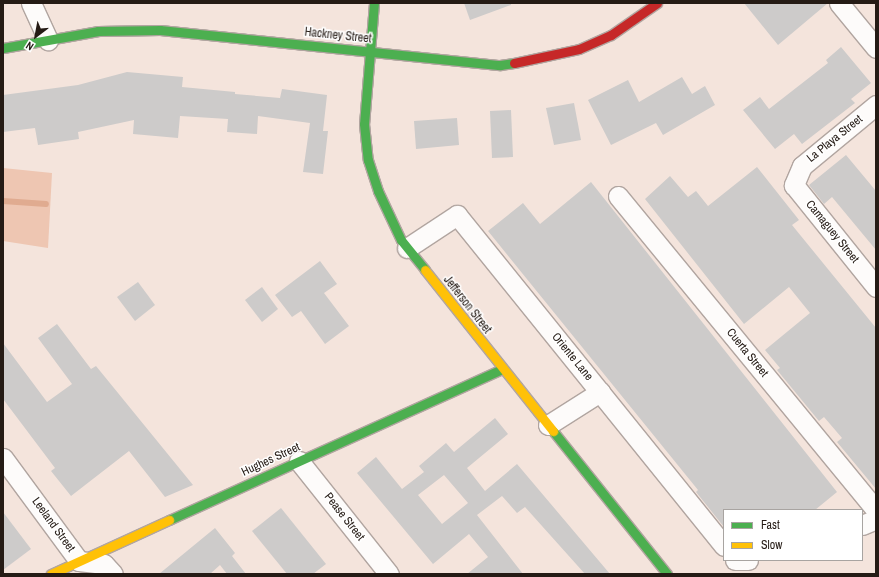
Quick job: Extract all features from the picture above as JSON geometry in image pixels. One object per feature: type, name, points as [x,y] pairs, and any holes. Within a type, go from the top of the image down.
[{"type":"street","points":[[31,3],[48,40]]},
{"type":"street","name":"Jefferson Street","points":[[374,3],[368,51],[364,124],[368,160],[378,192],[407,248],[667,574]]},
{"type":"street","name":"Hackney Street","points":[[3,48],[98,31],[160,30],[500,65],[538,60],[579,49],[611,35],[656,3]]},
{"type":"street","points":[[839,3],[876,48]]},
{"type":"street","name":"La Playa Street","points":[[798,175],[802,166],[876,105]]},
{"type":"street","name":"Camaguey Street","points":[[798,175],[794,185],[876,287]]},
{"type":"street","name":"Cuerta Street","points":[[618,196],[876,510]]},
{"type":"street","name":"Oriente Lane","points":[[407,248],[457,215],[723,545]]},
{"type":"street","name":"Hughes Street","points":[[51,574],[502,369]]},
{"type":"street","points":[[548,425],[600,392]]},
{"type":"street","name":"Leeland Street","points":[[3,458],[79,561],[104,564],[113,574]]},
{"type":"street","name":"Pease Street","points":[[299,461],[389,574]]},
{"type":"street","points":[[863,525],[876,519]]},
{"type":"shaded area","points":[[3,168],[52,173],[48,248],[3,241]]},
{"type":"building","points":[[464,3],[511,3],[511,5],[470,20]]},
{"type":"building","points":[[744,3],[828,3],[778,45]]},
{"type":"building","points":[[841,47],[871,83],[851,99],[855,103],[802,144],[794,134],[775,149],[743,110],[760,97],[769,109],[828,63],[826,60]]},
{"type":"building","points":[[127,72],[183,77],[182,87],[235,92],[235,94],[280,98],[282,89],[327,95],[323,131],[328,131],[323,174],[303,172],[310,123],[258,116],[257,134],[227,132],[228,119],[180,116],[178,138],[133,134],[134,120],[78,132],[79,139],[38,145],[35,128],[3,132],[3,95],[78,85]]},
{"type":"building","points":[[682,77],[692,94],[705,86],[715,105],[663,135],[656,123],[611,145],[588,100],[628,80],[639,102]]},
{"type":"building","points":[[574,103],[581,140],[554,145],[546,108]]},
{"type":"building","points":[[511,110],[513,157],[492,158],[490,111]]},
{"type":"building","points":[[457,118],[459,145],[416,149],[414,121]]},
{"type":"building","points":[[846,155],[876,191],[876,250],[832,197],[824,204],[809,185]]},
{"type":"building","points":[[757,167],[799,220],[792,225],[876,328],[876,489],[837,442],[842,438],[824,417],[819,421],[777,370],[780,368],[765,350],[810,313],[789,287],[744,324],[645,199],[670,176],[688,197],[696,191],[708,206]]},
{"type":"building","points":[[591,182],[837,492],[816,509],[723,509],[723,526],[696,492],[698,490],[488,231],[523,203],[540,224]]},
{"type":"building","points":[[320,261],[337,284],[324,293],[349,326],[325,344],[301,311],[292,317],[275,295]]},
{"type":"building","points":[[138,282],[155,305],[135,321],[117,297]]},
{"type":"building","points":[[262,287],[278,309],[262,322],[245,300]]},
{"type":"building","points":[[57,324],[91,369],[96,366],[193,485],[165,497],[129,451],[71,496],[51,471],[55,468],[3,399],[3,343],[47,402],[72,384],[38,338]]},
{"type":"building","points":[[495,418],[508,434],[467,468],[485,491],[517,464],[610,574],[585,574],[525,507],[517,513],[502,496],[477,515],[523,574],[467,574],[488,557],[469,534],[433,564],[357,473],[376,457],[402,489],[424,472],[419,466],[446,443],[454,452]],"holes":[[[444,475],[468,503],[442,524],[418,495]]]},
{"type":"building","points":[[281,508],[326,564],[313,574],[287,574],[252,531]]},
{"type":"building","points":[[3,512],[31,549],[3,570]]},
{"type":"building","points":[[215,528],[235,553],[232,556],[246,574],[227,574],[220,565],[210,574],[159,574]]},
{"type":"waterway","points":[[3,201],[46,204]]},
{"type":"traffic: fast","points":[[374,3],[364,124],[368,160],[378,191],[401,240],[425,270]]},
{"type":"traffic: fast","points":[[3,48],[98,31],[160,30],[500,65],[514,63]]},
{"type":"traffic: fast","points":[[169,520],[502,369]]},
{"type":"traffic: fast","points":[[553,431],[667,574]]},
{"type":"traffic: slow","points":[[425,270],[553,431]]},
{"type":"traffic: slow","points":[[51,574],[169,520]]},
{"type":"traffic: jam","points":[[514,63],[579,49],[611,35],[657,3]]}]
